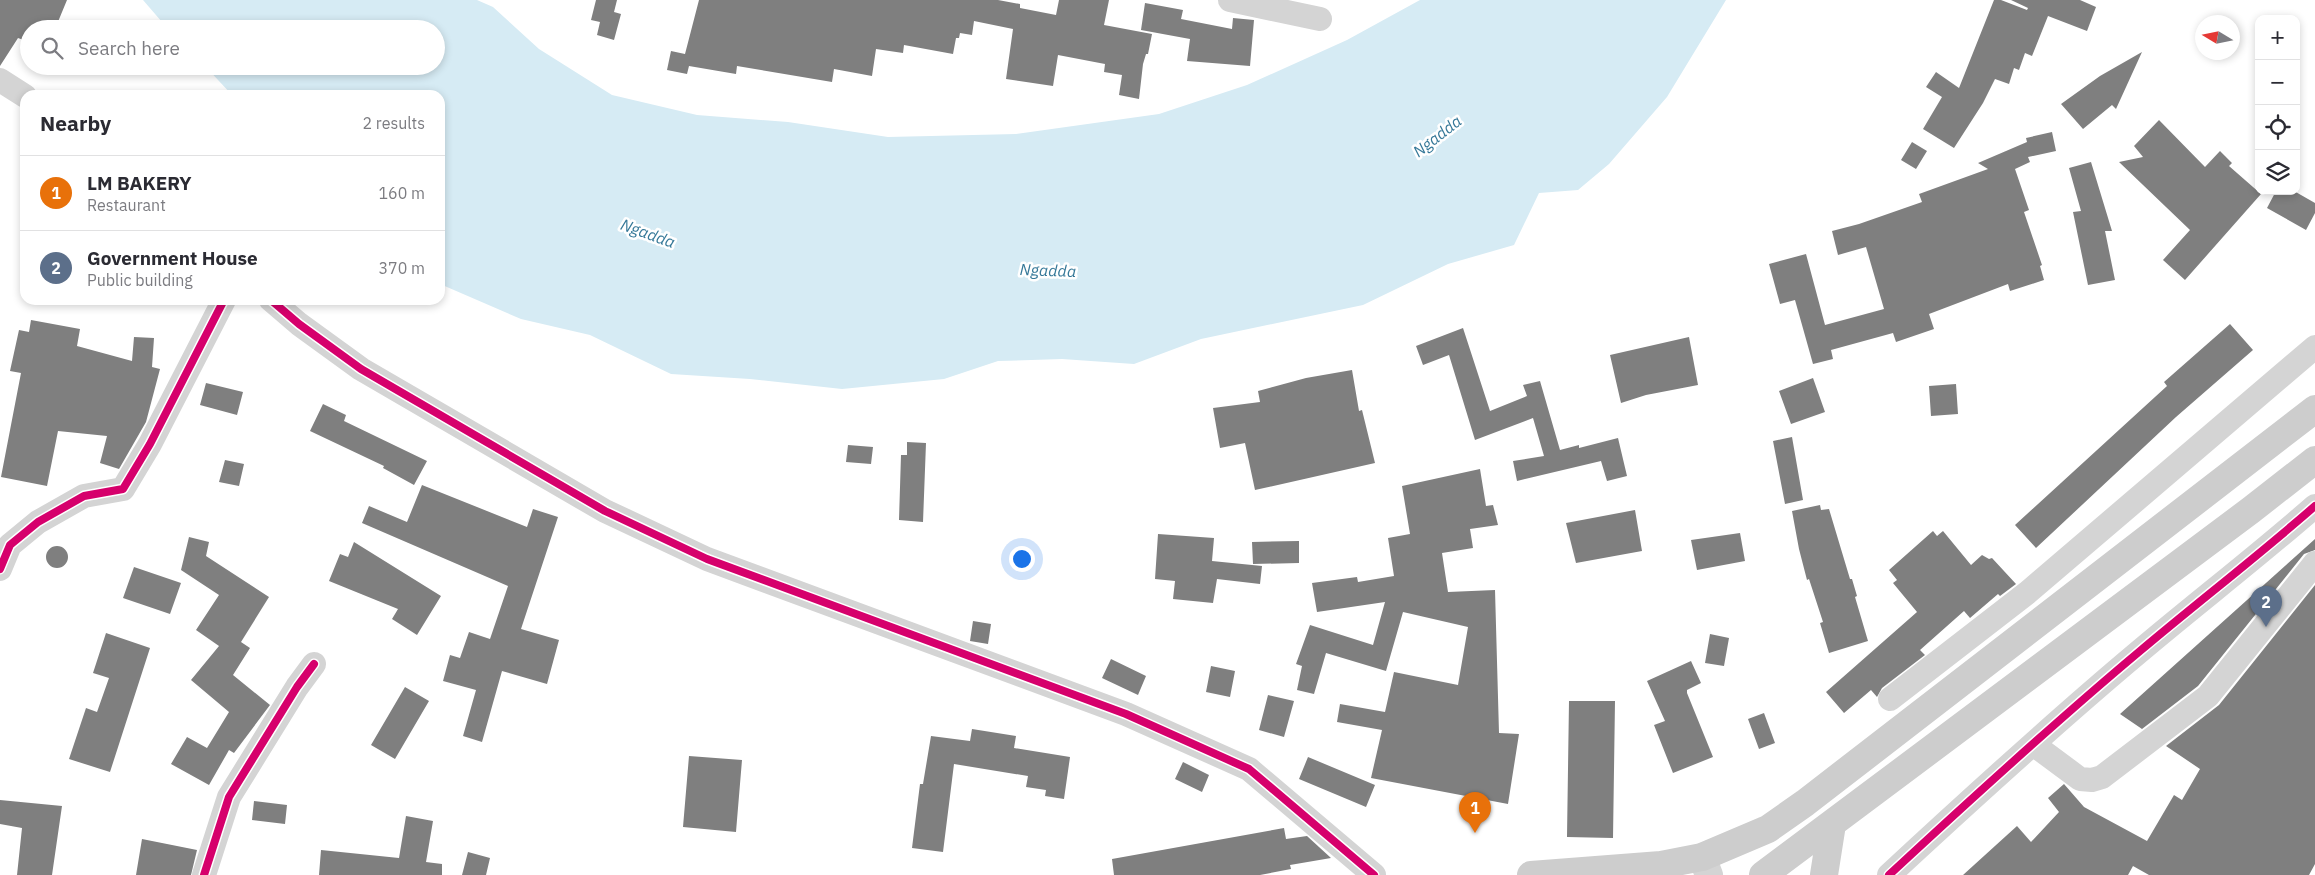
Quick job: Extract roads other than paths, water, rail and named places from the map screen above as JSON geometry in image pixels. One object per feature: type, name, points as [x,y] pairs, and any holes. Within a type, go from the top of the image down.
[{"type":"main road","points":[[1531,875],[1661,865],[1706,866],[1768,829],[1805,803],[2315,409]]},
{"type":"main road","points":[[1763,875],[2315,460]]},
{"type":"main road","points":[[1824,875],[1832,824]]},
{"type":"street","points":[[1230,0],[1320,19]]},
{"type":"street","points":[[0,80],[20,93]]},
{"type":"street","points":[[0,569],[10,545],[38,522],[84,496],[123,489],[150,444],[221,305]]},
{"type":"street","points":[[277,305],[299,324],[361,369],[605,511],[707,560],[1126,714],[1249,769],[1374,875]]},
{"type":"street","points":[[1890,699],[2027,593],[2315,347]]},
{"type":"street","points":[[1889,875],[2033,744],[2141,650],[2261,553],[2315,506]]},
{"type":"street","points":[[2033,744],[2080,779],[2092,780],[2102,777],[2208,696],[2315,563]]},
{"type":"street","points":[[204,875],[229,797],[298,686],[314,664]]},
{"type":"water","name":"Ngadda","points":[[143,0],[477,0],[493,7],[539,49],[612,95],[697,115],[788,122],[888,137],[1016,134],[1159,114],[1247,85],[1347,40],[1420,0],[1726,0],[1667,97],[1609,164],[1578,190],[1539,193],[1514,245],[1448,264],[1363,305],[1201,339],[1134,364],[1062,359],[998,361],[944,379],[842,389],[750,379],[671,374],[590,335],[521,319],[445,286],[445,90],[227,90],[213,75],[445,75],[445,20],[160,20]]},
{"type":"place","name":"Government House","points":[[2266,627]]},
{"type":"place","name":"LM BAKERY","points":[[1475,833]]}]
